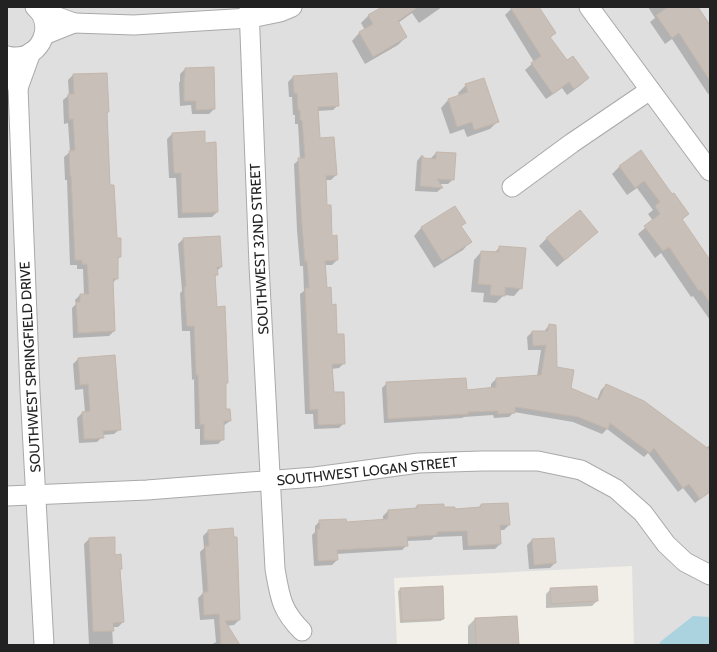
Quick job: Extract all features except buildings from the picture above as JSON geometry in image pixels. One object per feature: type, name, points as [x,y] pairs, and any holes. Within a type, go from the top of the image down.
[{"type":"street","points":[[37,9],[74,23],[134,25],[249,12],[280,12],[292,7]]},
{"type":"street","points":[[589,7],[710,171]]},
{"type":"street","points":[[18,88],[7,56],[18,58],[31,52],[41,43],[44,35],[44,18],[37,9]]},
{"type":"street","name":"SOUTHWEST 32ND STREET","points":[[249,12],[254,159],[275,569],[282,604],[293,622],[302,631]]},
{"type":"street","points":[[44,35],[74,23]]},
{"type":"street","points":[[18,88],[31,52]]},
{"type":"street","name":"SOUTHWEST SPRINGFIELD DRIVE","points":[[18,88],[30,391],[37,495],[44,645]]},
{"type":"street","points":[[512,187],[572,143],[650,90]]},
{"type":"street","name":"SOUTHWEST LOGAN STREET","points":[[7,496],[147,490],[270,481],[316,477],[419,464],[482,461],[538,461],[581,470],[616,489],[643,513],[671,549],[685,562],[710,575]]},
{"type":"shaded area","points":[[7,7],[710,7],[710,645],[634,645],[632,566],[394,578],[397,645],[7,645]]},
{"type":"water","points":[[693,616],[710,617],[710,645],[659,645],[660,642]]}]
